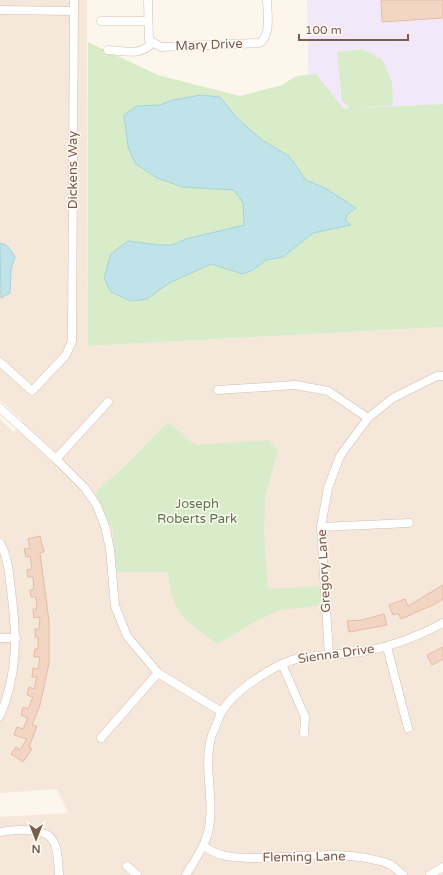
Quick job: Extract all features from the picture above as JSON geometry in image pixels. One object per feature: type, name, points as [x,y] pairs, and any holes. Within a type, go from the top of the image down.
[{"type":"street","name":"Dickens Way","points":[[0,362],[32,390],[66,355],[72,340],[74,0]]},
{"type":"street","points":[[108,50],[140,51],[148,48],[152,42],[148,36],[148,0]]},
{"type":"street","name":"Mary Drive","points":[[152,42],[161,47],[259,43],[265,37],[267,30],[267,0]]},
{"type":"street","points":[[0,10],[74,11]]},
{"type":"street","points":[[100,22],[148,21]]},
{"type":"street","name":"Gregory Lane","points":[[329,655],[321,527],[328,488],[340,456],[368,418],[393,398],[437,376],[443,376]]},
{"type":"street","points":[[218,390],[295,385],[328,391],[368,418]]},
{"type":"street","points":[[56,459],[108,402]]},
{"type":"street","points":[[0,408],[56,459],[85,488],[97,506],[106,526],[110,549],[115,606],[127,636],[158,673],[222,712]]},
{"type":"street","points":[[321,527],[409,523]]},
{"type":"street","points":[[0,543],[7,558],[16,638],[13,674],[6,701],[0,716]]},
{"type":"street","name":"Sienna Drive","points":[[186,875],[204,846],[210,821],[208,761],[211,737],[222,712],[248,684],[282,664],[300,658],[348,654],[387,646],[413,638],[443,623]]},
{"type":"street","points":[[0,638],[16,638]]},
{"type":"street","points":[[387,646],[408,728]]},
{"type":"street","points":[[282,664],[305,717],[304,734]]},
{"type":"street","points":[[100,738],[158,673]]},
{"type":"street","points":[[0,832],[32,830],[50,836],[55,846],[59,875]]},
{"type":"street","name":"Fleming Lane","points":[[204,846],[214,854],[232,857],[278,858],[346,854],[390,864],[403,875]]},
{"type":"street","points":[[127,866],[137,875]]},
{"type":"street","points":[[430,875],[443,867]]},
{"type":"shaded area","points":[[0,0],[87,0],[88,346],[443,327],[443,875],[0,875],[0,817],[68,813],[57,789],[0,793],[0,419],[14,432],[23,421],[0,400]]},
{"type":"shaded area","points":[[307,0],[443,0],[443,104],[309,111]]},
{"type":"green space","points":[[88,42],[158,75],[240,96],[282,85],[296,76],[316,74],[344,109],[350,108],[342,101],[337,52],[362,49],[382,59],[392,82],[393,105],[357,108],[443,104],[443,327],[88,346]]},
{"type":"green space","name":"Joseph Roberts Park","points":[[168,422],[195,445],[268,440],[278,451],[265,496],[264,533],[268,589],[321,586],[326,605],[279,610],[256,621],[218,644],[189,623],[182,616],[173,598],[168,572],[115,572],[113,531],[95,493],[128,463]]},
{"type":"water","points":[[201,95],[220,97],[237,118],[262,140],[289,156],[306,180],[327,189],[356,208],[348,214],[345,220],[351,225],[313,233],[283,257],[266,260],[253,270],[243,274],[211,264],[169,283],[147,299],[131,301],[111,292],[104,278],[111,254],[128,241],[172,245],[186,239],[244,225],[243,203],[234,190],[182,187],[157,178],[136,164],[128,147],[124,115],[137,106],[160,105],[173,100]]},
{"type":"water","points":[[0,243],[7,246],[15,257],[11,270],[10,293],[1,298]]},
{"type":"building","points":[[381,0],[443,0],[443,18],[382,22]]},
{"type":"building","points":[[40,536],[44,552],[40,553],[49,621],[49,663],[40,705],[32,725],[37,726],[29,747],[32,749],[23,762],[11,754],[16,747],[20,750],[27,739],[14,735],[17,727],[23,729],[28,718],[21,715],[23,707],[28,709],[33,697],[27,695],[29,687],[34,689],[37,677],[32,677],[33,668],[38,669],[40,657],[34,657],[35,649],[38,649],[38,637],[35,637],[35,629],[39,629],[40,617],[34,618],[33,609],[37,609],[36,597],[31,597],[30,590],[34,589],[33,577],[28,577],[27,570],[32,569],[30,556],[26,557],[24,549],[30,548],[28,539]]},
{"type":"building","points":[[443,585],[443,599],[435,604],[401,619],[398,613],[393,615],[389,605],[405,599],[408,606]]},
{"type":"building","points":[[384,614],[387,625],[349,632],[347,621],[362,620]]},
{"type":"building","points":[[443,647],[443,659],[432,665],[427,655]]}]
